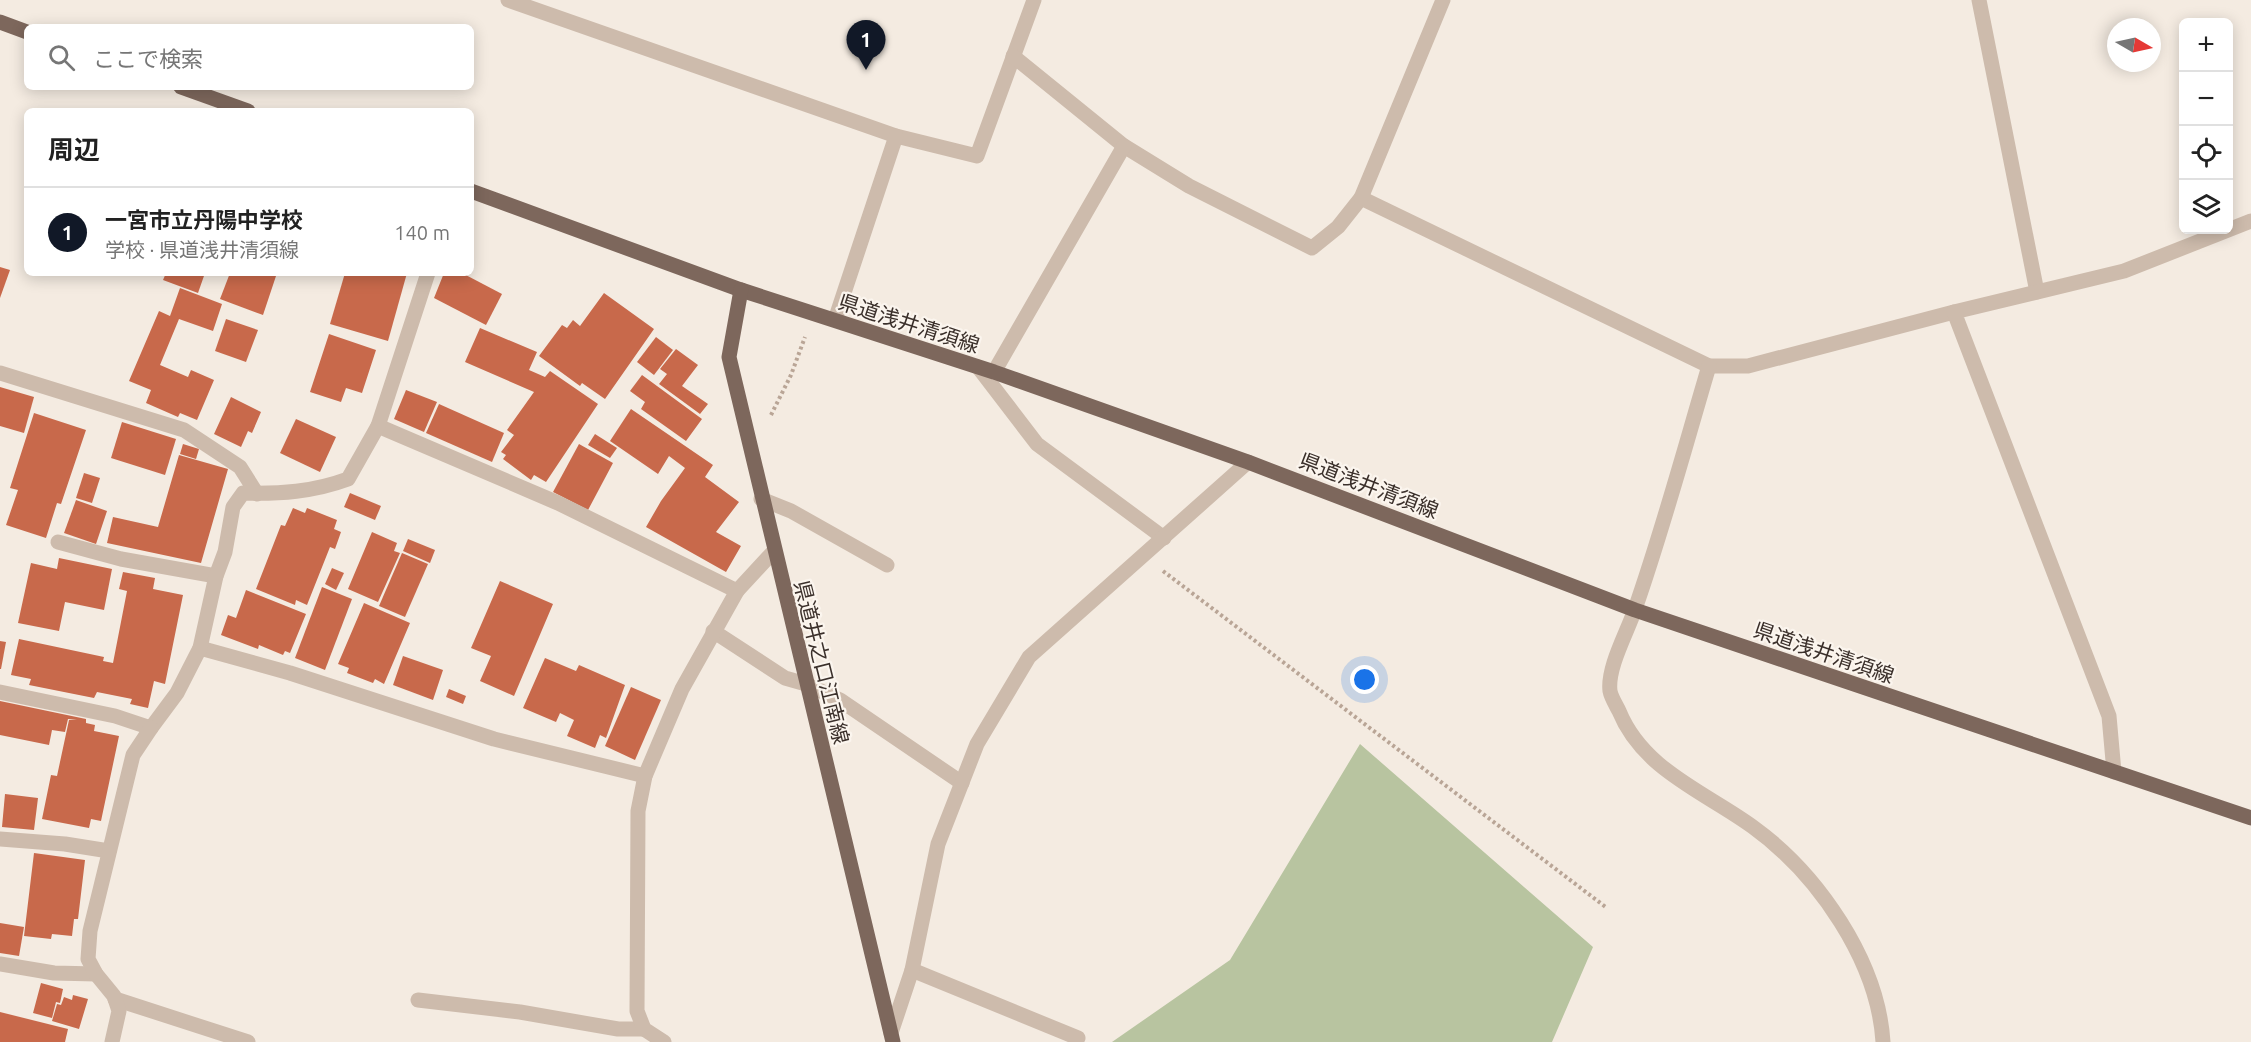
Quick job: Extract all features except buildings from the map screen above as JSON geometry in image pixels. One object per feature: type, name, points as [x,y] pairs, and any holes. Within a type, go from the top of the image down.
[{"type":"main road","points":[[0,22],[24,31]]},
{"type":"main road","points":[[189,90],[240,108]]},
{"type":"main road","name":"県道浅井清須線","points":[[474,192],[741,290],[994,372],[1248,462],[1635,610],[2251,818]]},
{"type":"main road","name":"県道井之口江南線","points":[[741,290],[729,357],[761,499],[892,1037]]},
{"type":"street","points":[[508,0],[897,136],[977,156],[1034,0]]},
{"type":"street","points":[[1013,56],[1124,146],[1189,186],[1312,248],[1338,226],[1361,198],[1443,0]]},
{"type":"street","points":[[1979,0],[2037,292]]},
{"type":"street","points":[[835,320],[897,136]]},
{"type":"street","points":[[994,372],[1124,146]]},
{"type":"street","points":[[1361,198],[1709,366],[1748,366],[1954,312],[2124,271],[2251,222]]},
{"type":"street","points":[[112,1042],[118,1011],[115,999],[88,959],[90,931],[133,756],[177,693],[200,648],[216,576],[225,552],[233,507],[243,494],[320,489],[348,479],[378,426],[427,276]]},
{"type":"street","points":[[1954,312],[2109,716],[2114,772]]},
{"type":"street","points":[[1709,366],[1635,610],[1618,650],[1610,690],[1627,732],[1662,769],[1755,828],[1795,865],[1838,917],[1868,972],[1883,1042]]},
{"type":"street","points":[[978,367],[1037,444],[1164,538]]},
{"type":"street","points":[[0,373],[184,430],[240,467],[257,494]]},
{"type":"street","points":[[378,426],[558,503],[737,591]]},
{"type":"street","points":[[892,1037],[912,970],[938,844],[977,744],[1029,657],[1248,462]]},
{"type":"street","points":[[761,499],[791,511],[887,565]]},
{"type":"street","points":[[58,542],[121,560],[216,576]]},
{"type":"street","points":[[644,1029],[637,1011],[635,985],[638,811],[645,776],[682,689],[713,631],[737,591],[774,551]]},
{"type":"street","points":[[713,631],[785,678],[806,684],[840,700],[962,783]]},
{"type":"street","points":[[200,648],[290,673],[494,739],[645,776]]},
{"type":"street","points":[[0,693],[115,716],[151,728]]},
{"type":"street","points":[[0,839],[65,844],[109,851]]},
{"type":"street","points":[[0,964],[54,973],[96,974]]},
{"type":"street","points":[[912,970],[1078,1038]]},
{"type":"street","points":[[115,999],[248,1042]]},
{"type":"street","points":[[418,1000],[520,1012],[618,1029],[644,1029],[664,1042]]},
{"type":"path","points":[[750,450],[760,437],[791,375],[813,313]]},
{"type":"path","points":[[1143,556],[1607,908]]},
{"type":"green space","points":[[1360,744],[1593,947],[1552,1042],[1112,1042],[1230,960]]},
{"type":"place","name":"一宮市立丹陽中学校","points":[[866,70]]}]
